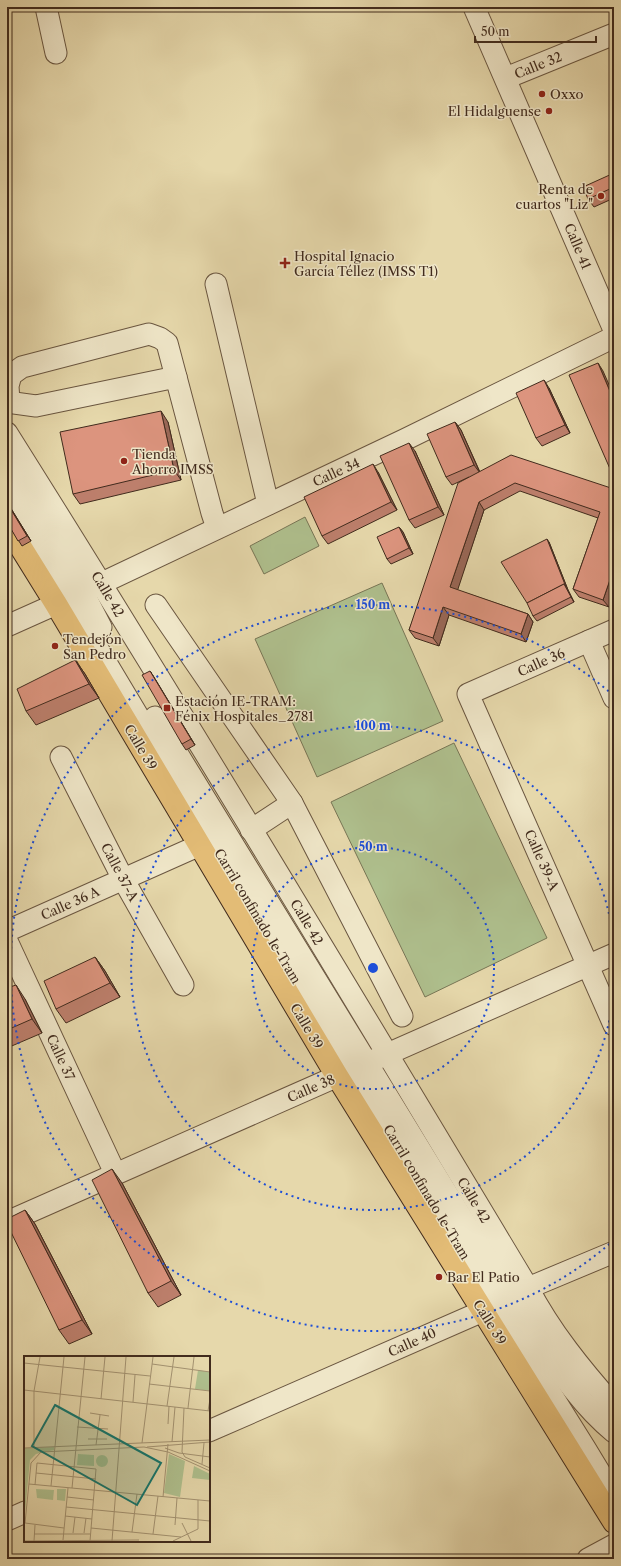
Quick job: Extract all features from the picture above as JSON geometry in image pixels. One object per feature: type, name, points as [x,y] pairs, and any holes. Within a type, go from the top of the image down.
[{"type":"main road","name":"Calle 39","points":[[7,525],[77,594],[200,845],[353,1070],[504,1300],[614,1522]]},
{"type":"street","points":[[46,7],[56,53]]},
{"type":"street","name":"Calle 41","points":[[474,7],[614,330]]},
{"type":"street","name":"Calle 32","points":[[506,78],[614,34]]},
{"type":"street","points":[[216,284],[268,504]]},
{"type":"street","points":[[176,377],[36,406],[8,402],[8,386],[11,375],[22,367],[149,334],[160,338],[167,343],[217,528]]},
{"type":"street","name":"Calle 34","points":[[77,594],[404,440],[614,337]]},
{"type":"street","name":"Calle 42","points":[[7,433],[77,594],[251,830],[387,1055],[504,1300],[552,1331],[614,1406]]},
{"type":"street","name":"Carril confinado Ie-Tram","points":[[7,467],[211,838],[353,1070],[504,1300],[613,1494]]},
{"type":"street","name":"Carril confinado Ie-Tram","points":[[7,497],[77,594]]},
{"type":"street","points":[[7,626],[77,594]]},
{"type":"street","points":[[156,605],[292,803],[402,1016]]},
{"type":"street","name":"Calle 36","points":[[468,694],[614,630]]},
{"type":"street","points":[[589,641],[614,698]]},
{"type":"street","name":"Calle 39-A","points":[[468,694],[614,1025]]},
{"type":"street","name":"Calle 37-A","points":[[61,757],[123,879],[183,985]]},
{"type":"street","points":[[251,830],[292,803]]},
{"type":"street","name":"Calle 36 A","points":[[7,931],[200,845]]},
{"type":"street","name":"Calle 37","points":[[7,942],[115,1173]]},
{"type":"street","name":"Calle 38","points":[[7,1222],[115,1173],[353,1070],[614,954]]},
{"type":"street","name":"Calle 40","points":[[210,1431],[614,1252]]},
{"type":"street","name":"Carril confinado Ie-Tram","points":[[504,1300],[524,1319],[567,1381],[590,1410],[610,1429]]},
{"type":"street","points":[[586,1448],[610,1429]]},
{"type":"street","points":[[7,1520],[24,1512]]},
{"type":"street","points":[[588,1559],[614,1545]]},
{"type":"green space","points":[[305,517],[319,546],[264,574],[250,546]]},
{"type":"green space","points":[[382,583],[443,721],[317,777],[255,639]]},
{"type":"green space","points":[[454,743],[547,938],[425,997],[331,802]]},
{"type":"building","points":[[614,173],[614,187],[588,199],[583,187]]},
{"type":"building","points":[[598,363],[614,401],[614,478],[569,375]]},
{"type":"building","points":[[544,380],[565,425],[536,438],[516,393]]},
{"type":"building","name":"Tienda Ahorro IMSS","points":[[161,411],[174,470],[73,494],[60,432]]},
{"type":"building","points":[[455,422],[474,465],[446,477],[427,434]]},
{"type":"building","points":[[409,443],[438,507],[409,520],[380,456]]},
{"type":"building","points":[[511,455],[614,489],[614,568],[603,600],[573,589],[600,512],[515,483],[479,502],[450,587],[528,614],[521,634],[443,607],[433,638],[409,630],[458,483]]},
{"type":"building","points":[[373,464],[391,502],[322,536],[304,497]]},
{"type":"building","points":[[7,503],[27,536],[18,541],[7,522]]},
{"type":"building","points":[[399,527],[409,548],[387,559],[377,537]]},
{"type":"building","points":[[547,539],[566,587],[564,584],[527,603],[501,562]]},
{"type":"building","points":[[564,584],[571,597],[533,616],[527,603]]},
{"type":"building","points":[[75,660],[89,684],[26,711],[17,689]]},
{"type":"building","points":[[150,671],[191,739],[182,744],[142,675]]},
{"type":"building","points":[[95,957],[110,983],[56,1009],[44,981]]},
{"type":"building","points":[[16,985],[32,1019],[7,1030],[7,988]]},
{"type":"building","points":[[112,1169],[171,1281],[148,1293],[92,1180]]},
{"type":"building","points":[[25,1210],[82,1320],[59,1330],[7,1224],[7,1219]]},
{"type":"place","name":"Oxxo","points":[[542,94]]},
{"type":"place","name":"El Hidalguense","points":[[549,111]]},
{"type":"place","name":"Renta de cuartos \"Liz\"","points":[[601,196]]},
{"type":"place","name":"Hospital Ignacio García Téllez (IMSS T1)","points":[[285,263]]},
{"type":"place","name":"Tienda Ahorro IMSS","points":[[124,461]]},
{"type":"place","name":"Tendejón San Pedro","points":[[55,646]]},
{"type":"place","name":"Estación IE-TRAM: Fénix Hospitales_2781","points":[[167,708]]},
{"type":"place","name":"Bar El Patio","points":[[439,1277]]}]
